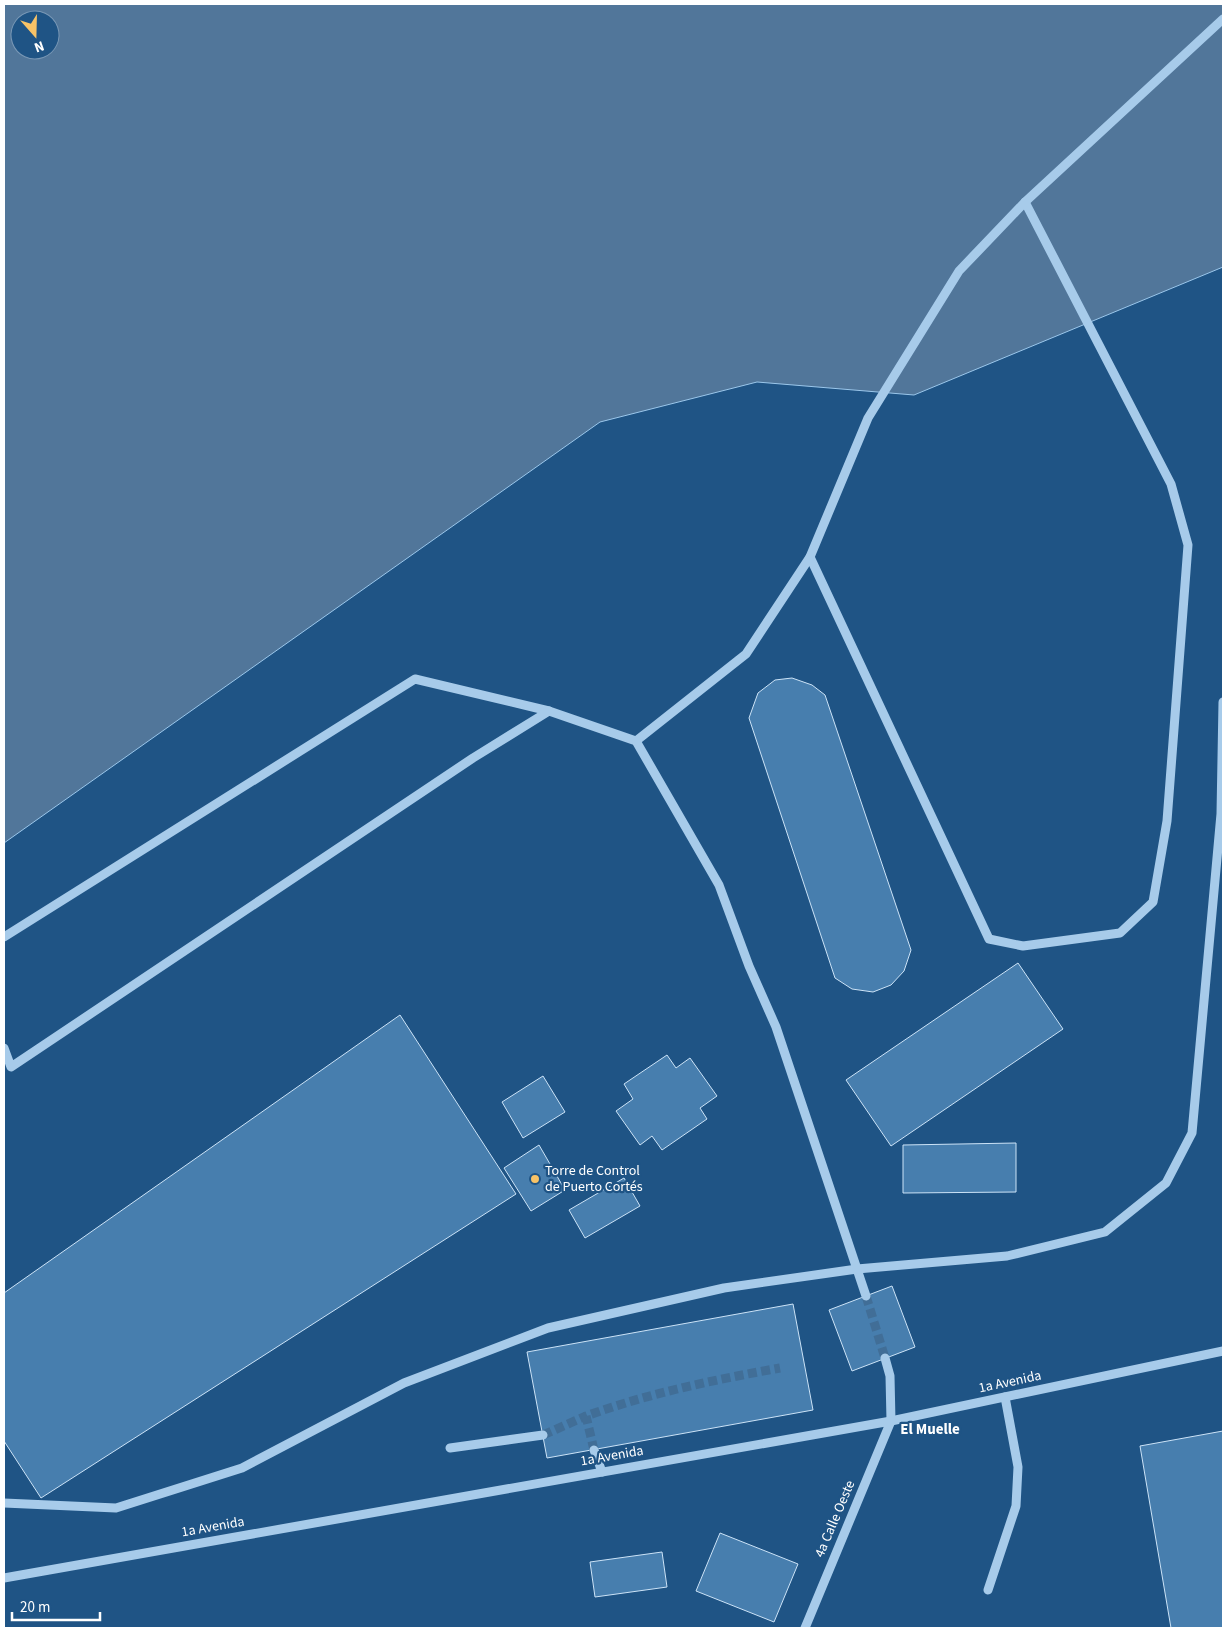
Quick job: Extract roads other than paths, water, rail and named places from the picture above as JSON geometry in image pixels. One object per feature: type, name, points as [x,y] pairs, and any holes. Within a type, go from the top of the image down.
[{"type":"street","points":[[636,741],[746,654],[810,557],[868,418],[959,271],[1025,202],[1223,19]]},
{"type":"street","points":[[810,557],[989,939],[1023,946],[1120,933],[1153,902],[1164,839],[1188,546],[1172,484],[1025,202]]},
{"type":"street","points":[[4,937],[415,679],[549,711],[636,741],[719,885],[749,966],[776,1027],[866,1296]]},
{"type":"street","points":[[4,1502],[116,1508],[242,1468],[404,1383],[548,1328],[724,1288],[857,1268],[1007,1256],[1105,1232],[1166,1184],[1192,1133],[1221,814],[1223,702]]},
{"type":"street","points":[[4,1048],[11,1067],[472,758],[549,711]]},
{"type":"street","name":"1a Avenida","points":[[4,1578],[891,1421],[1223,1351]]},
{"type":"street","points":[[886,1358],[890,1376],[891,1421]]},
{"type":"street","points":[[988,1590],[1016,1506],[1018,1467],[1005,1397]]},
{"type":"street","name":"4a Calle Oeste","points":[[805,1628],[891,1421]]},
{"type":"street","points":[[450,1448],[542,1434]]},
{"type":"street","points":[[594,1450],[602,1472]]},
{"type":"water","points":[[4,4],[1223,4],[1223,267],[914,395],[757,382],[600,422],[4,843]]},
{"type":"tunnel","points":[[866,1296],[885,1358]]},
{"type":"tunnel","points":[[594,1450],[586,1416],[634,1400],[682,1388],[780,1368]]},
{"type":"tunnel","points":[[543,1435],[586,1416]]},
{"type":"place","name":"Torre de Control de Puerto Cortés","points":[[535,1179]]},
{"type":"district","name":"El Muelle","points":[[930,1429]]}]
